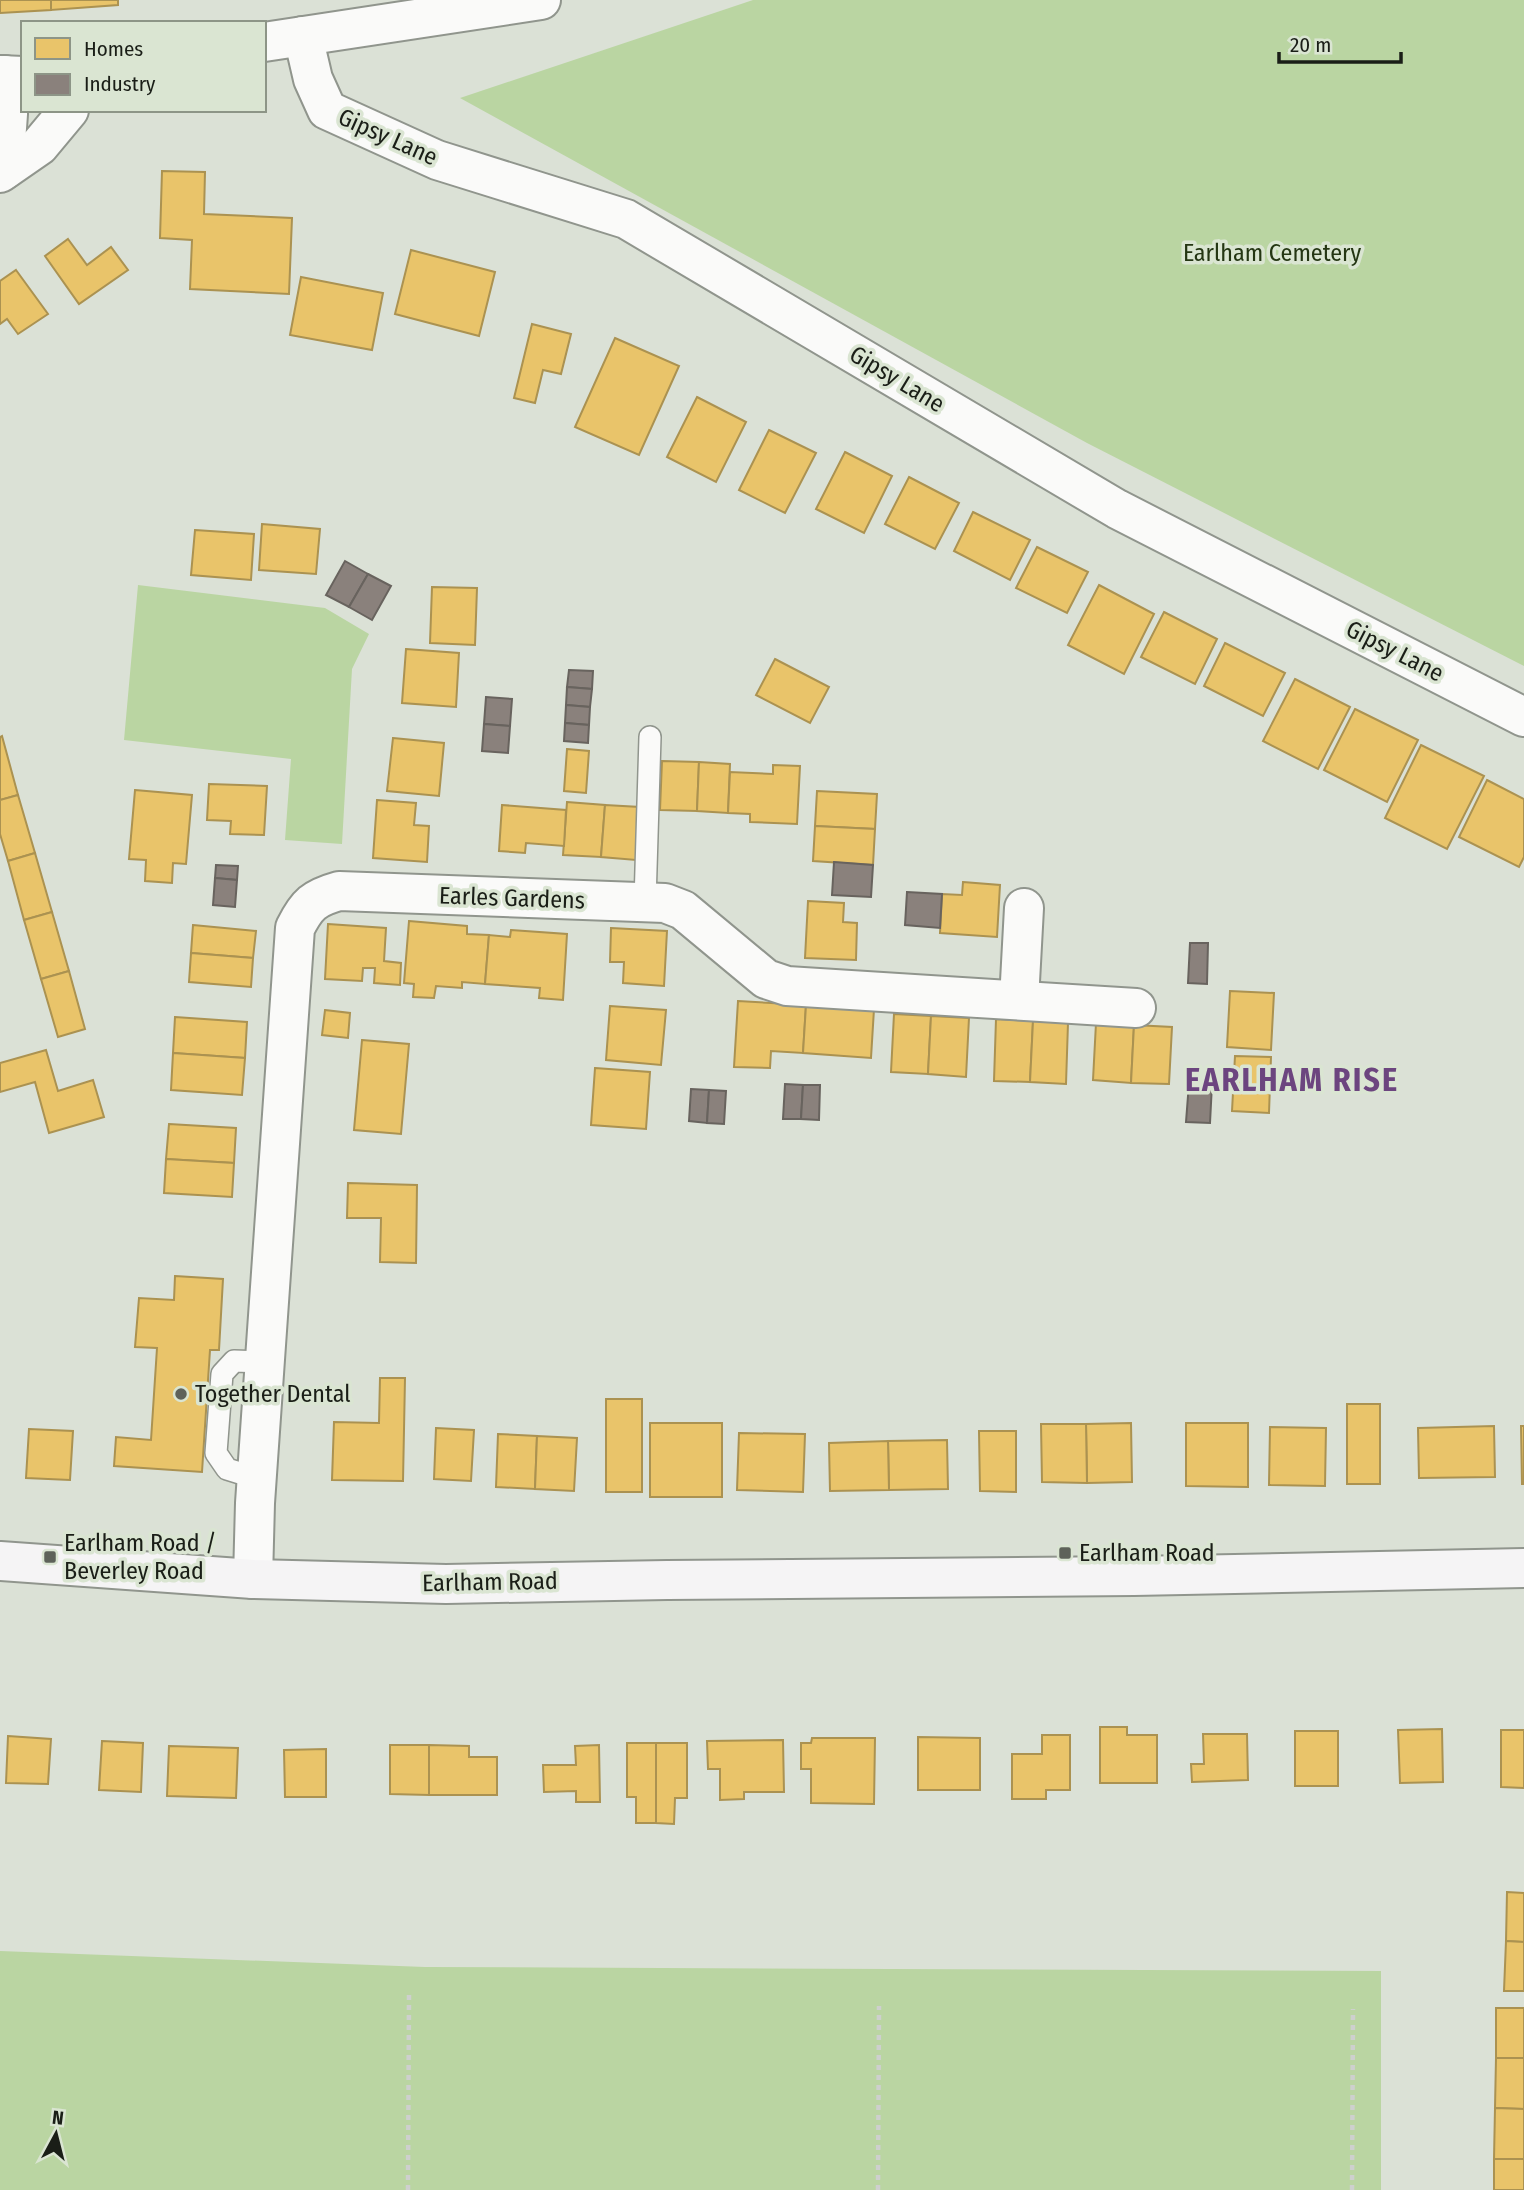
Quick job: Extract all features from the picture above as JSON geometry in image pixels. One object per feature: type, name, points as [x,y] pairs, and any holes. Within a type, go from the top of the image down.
[{"type":"main road","name":"Earlham Road","points":[[0,1561],[253,1579],[446,1584],[1147,1576],[1524,1568]]},
{"type":"street","points":[[266,42],[435,7],[541,0]]},
{"type":"street","name":"Gipsy Lane","points":[[303,36],[313,79],[327,110],[437,160],[626,219],[1117,509],[1524,717]]},
{"type":"street","points":[[2,171],[9,75]]},
{"type":"street","points":[[2,171],[40,146],[67,112]]},
{"type":"street","name":"Earles Gardens","points":[[253,1579],[232,1476],[265,1362],[295,928],[304,910],[318,897],[339,891],[665,903],[683,910],[766,979],[787,986],[1136,1008]]},
{"type":"street","points":[[1019,1000],[1024,908]]},
{"type":"lane","points":[[645,902],[650,737]]},
{"type":"path","points":[[408,2190],[409,1994]]},
{"type":"path","points":[[878,2190],[880,2006]]},
{"type":"path","points":[[1352,2190],[1353,2009]]},
{"type":"green space","name":"Earlham Cemetery","points":[[753,0],[1524,0],[1524,666],[1087,443],[460,98]]},
{"type":"green space","points":[[138,585],[325,608],[369,634],[352,669],[342,844],[285,840],[291,759],[124,740]]},
{"type":"green space","points":[[0,1951],[425,1967],[1381,1971],[1381,2190],[0,2190]]},
{"type":"building: Homes","points":[[0,0],[51,0],[51,10],[0,13]]},
{"type":"building: Homes","points":[[51,0],[118,0],[118,5],[51,10]]},
{"type":"building: Homes","points":[[162,171],[205,172],[204,214],[292,218],[289,294],[190,289],[192,240],[160,238]]},
{"type":"building: Homes","points":[[68,239],[87,265],[111,247],[128,270],[79,304],[45,256]]},
{"type":"building: Homes","points":[[411,250],[495,272],[479,336],[395,314]]},
{"type":"building: Homes","points":[[16,270],[48,314],[18,334],[7,319],[0,324],[0,281]]},
{"type":"building: Homes","points":[[301,277],[383,293],[372,350],[290,335]]},
{"type":"building: Homes","points":[[532,324],[571,334],[561,374],[543,370],[535,403],[514,398]]},
{"type":"building: Homes","points":[[615,338],[679,366],[639,455],[575,427]]},
{"type":"building: Homes","points":[[697,397],[746,422],[716,482],[667,457]]},
{"type":"building: Homes","points":[[769,430],[816,453],[785,513],[739,490]]},
{"type":"building: Homes","points":[[845,452],[892,476],[864,533],[816,509]]},
{"type":"building: Homes","points":[[909,477],[959,503],[935,549],[885,524]]},
{"type":"building: Homes","points":[[973,512],[1030,540],[1010,580],[954,551]]},
{"type":"building: Homes","points":[[262,524],[320,529],[316,574],[259,570]]},
{"type":"building: Homes","points":[[195,530],[254,534],[251,580],[191,575]]},
{"type":"building: Homes","points":[[1037,547],[1088,572],[1067,613],[1016,588]]},
{"type":"building: Homes","points":[[1099,585],[1154,614],[1124,674],[1068,645]]},
{"type":"building: Homes","points":[[432,587],[477,588],[475,645],[430,643]]},
{"type":"building: Homes","points":[[1164,612],[1217,639],[1195,684],[1141,657]]},
{"type":"building: Homes","points":[[1225,643],[1285,673],[1263,716],[1204,686]]},
{"type":"building: Homes","points":[[406,649],[459,653],[456,707],[402,703]]},
{"type":"building: Homes","points":[[775,659],[829,687],[810,723],[756,695]]},
{"type":"building: Homes","points":[[1295,679],[1350,707],[1318,769],[1263,741]]},
{"type":"building: Homes","points":[[1355,709],[1418,740],[1387,802],[1324,770]]},
{"type":"building: Homes","points":[[2,736],[18,795],[0,800],[0,737]]},
{"type":"building: Homes","points":[[393,738],[444,743],[439,796],[387,791]]},
{"type":"building: Homes","points":[[1421,745],[1484,776],[1447,849],[1385,818]]},
{"type":"building: Homes","points":[[567,749],[589,751],[586,793],[564,791]]},
{"type":"building: Homes","points":[[662,761],[699,762],[697,811],[660,810]]},
{"type":"building: Homes","points":[[699,762],[730,764],[728,813],[697,811]]},
{"type":"building: Homes","points":[[773,765],[800,766],[797,824],[750,822],[750,814],[728,813],[730,772],[773,774]]},
{"type":"building: Homes","points":[[1487,780],[1524,799],[1524,857],[1519,867],[1459,837]]},
{"type":"building: Homes","points":[[209,784],[267,786],[264,835],[230,834],[231,821],[207,820]]},
{"type":"building: Homes","points":[[135,790],[192,795],[186,864],[173,863],[172,883],[145,881],[146,860],[129,859]]},
{"type":"building: Homes","points":[[817,791],[877,794],[875,829],[815,826]]},
{"type":"building: Homes","points":[[18,795],[35,853],[8,861],[0,834],[0,800]]},
{"type":"building: Homes","points":[[377,800],[416,803],[414,825],[429,826],[427,862],[373,858]]},
{"type":"building: Homes","points":[[567,802],[605,805],[601,857],[563,855]]},
{"type":"building: Homes","points":[[502,805],[566,810],[564,846],[526,843],[525,853],[499,851]]},
{"type":"building: Homes","points":[[605,805],[640,807],[636,860],[601,857]]},
{"type":"building: Homes","points":[[815,826],[875,829],[873,865],[813,861]]},
{"type":"building: Homes","points":[[35,853],[52,912],[24,920],[8,861]]},
{"type":"building: Homes","points":[[963,882],[1000,885],[997,937],[940,933],[942,894],[962,895]]},
{"type":"building: Homes","points":[[808,901],[844,903],[843,922],[857,923],[856,960],[805,958]]},
{"type":"building: Homes","points":[[52,912],[69,971],[41,979],[24,920]]},
{"type":"building: Homes","points":[[409,921],[467,926],[467,934],[489,935],[485,984],[462,982],[462,988],[436,986],[434,998],[413,997],[414,984],[404,983]]},
{"type":"building: Homes","points":[[328,924],[386,928],[384,961],[401,963],[400,985],[374,983],[375,968],[363,968],[362,981],[325,979]]},
{"type":"building: Homes","points":[[193,925],[256,931],[253,958],[191,953]]},
{"type":"building: Homes","points":[[611,928],[667,931],[664,986],[623,983],[624,962],[610,962]]},
{"type":"building: Homes","points":[[511,930],[567,934],[563,1000],[539,998],[540,988],[485,984],[489,935],[510,937]]},
{"type":"building: Homes","points":[[191,953],[253,958],[251,987],[189,982]]},
{"type":"building: Homes","points":[[69,971],[85,1029],[58,1037],[41,979]]},
{"type":"building: Homes","points":[[1230,991],[1274,993],[1271,1050],[1227,1047]]},
{"type":"building: Homes","points":[[738,1001],[806,1005],[803,1053],[771,1051],[770,1068],[734,1067]]},
{"type":"building: Homes","points":[[806,1005],[874,1009],[871,1058],[803,1053]]},
{"type":"building: Homes","points":[[610,1006],[666,1010],[661,1065],[606,1060]]},
{"type":"building: Homes","points":[[325,1010],[350,1013],[348,1038],[322,1035]]},
{"type":"building: Homes","points":[[894,1014],[931,1016],[928,1074],[891,1072]]},
{"type":"building: Homes","points":[[931,1016],[969,1018],[966,1077],[928,1074]]},
{"type":"building: Homes","points":[[175,1017],[247,1022],[245,1058],[173,1053]]},
{"type":"building: Homes","points":[[996,1019],[1033,1021],[1030,1082],[994,1081]]},
{"type":"building: Homes","points":[[1033,1021],[1068,1023],[1066,1084],[1030,1082]]},
{"type":"building: Homes","points":[[1096,1023],[1134,1025],[1131,1083],[1093,1080]]},
{"type":"building: Homes","points":[[1134,1025],[1172,1027],[1169,1084],[1131,1083]]},
{"type":"building: Homes","points":[[362,1040],[409,1044],[401,1134],[354,1130]]},
{"type":"building: Homes","points":[[46,1050],[58,1091],[93,1080],[104,1117],[49,1133],[35,1082],[0,1092],[0,1063]]},
{"type":"building: Homes","points":[[173,1053],[245,1058],[242,1095],[171,1090]]},
{"type":"building: Homes","points":[[1235,1056],[1271,1057],[1269,1113],[1232,1111]]},
{"type":"building: Homes","points":[[595,1068],[650,1072],[646,1129],[591,1125]]},
{"type":"building: Homes","points":[[169,1124],[236,1128],[234,1163],[166,1159]]},
{"type":"building: Homes","points":[[166,1159],[234,1163],[232,1197],[164,1193]]},
{"type":"building: Homes","points":[[348,1183],[417,1185],[416,1263],[380,1262],[381,1218],[347,1218]]},
{"type":"building: Homes","name":"Together Dental","points":[[175,1276],[223,1279],[219,1350],[210,1350],[202,1472],[114,1466],[116,1437],[151,1440],[157,1348],[135,1347],[139,1298],[174,1300]]},
{"type":"building: Homes","points":[[380,1378],[405,1378],[403,1481],[332,1480],[334,1422],[379,1423]]},
{"type":"building: Homes","points":[[606,1399],[642,1399],[642,1492],[606,1492]]},
{"type":"building: Homes","points":[[1347,1404],[1380,1404],[1380,1484],[1347,1484]]},
{"type":"building: Homes","points":[[650,1423],[722,1423],[722,1497],[650,1497]]},
{"type":"building: Homes","points":[[1131,1423],[1132,1482],[1087,1483],[1086,1424]]},
{"type":"building: Homes","points":[[1186,1423],[1248,1423],[1248,1487],[1186,1486]]},
{"type":"building: Homes","points":[[1041,1424],[1086,1424],[1087,1483],[1042,1482]]},
{"type":"building: Homes","points":[[1494,1426],[1495,1477],[1419,1478],[1418,1428]]},
{"type":"building: Homes","points":[[1521,1426],[1524,1426],[1524,1484],[1522,1484]]},
{"type":"building: Homes","points":[[1270,1427],[1326,1428],[1325,1486],[1269,1485]]},
{"type":"building: Homes","points":[[436,1428],[474,1430],[471,1481],[434,1479]]},
{"type":"building: Homes","points":[[29,1429],[73,1431],[70,1480],[26,1478]]},
{"type":"building: Homes","points":[[979,1431],[1016,1431],[1016,1492],[980,1491]]},
{"type":"building: Homes","points":[[739,1433],[805,1434],[803,1492],[737,1490]]},
{"type":"building: Homes","points":[[498,1434],[537,1436],[535,1489],[496,1487]]},
{"type":"building: Homes","points":[[537,1436],[577,1438],[574,1491],[535,1489]]},
{"type":"building: Homes","points":[[947,1440],[948,1489],[889,1490],[888,1441]]},
{"type":"building: Homes","points":[[888,1441],[889,1490],[830,1491],[829,1443]]},
{"type":"building: Homes","points":[[1100,1727],[1127,1727],[1127,1735],[1157,1735],[1157,1783],[1100,1783]]},
{"type":"building: Homes","points":[[1442,1729],[1443,1782],[1400,1783],[1398,1730]]},
{"type":"building: Homes","points":[[1501,1730],[1524,1730],[1524,1788],[1501,1787]]},
{"type":"building: Homes","points":[[1295,1731],[1338,1731],[1338,1786],[1295,1786]]},
{"type":"building: Homes","points":[[1203,1734],[1247,1734],[1248,1780],[1192,1782],[1191,1764],[1204,1764]]},
{"type":"building: Homes","points":[[1042,1735],[1070,1735],[1070,1790],[1046,1790],[1046,1799],[1012,1799],[1012,1754],[1042,1754]]},
{"type":"building: Homes","points":[[8,1736],[51,1739],[48,1784],[6,1783]]},
{"type":"building: Homes","points":[[918,1737],[980,1738],[980,1790],[918,1790]]},
{"type":"building: Homes","points":[[812,1738],[875,1738],[874,1804],[811,1803],[811,1769],[801,1769],[801,1743],[811,1743]]},
{"type":"building: Homes","points":[[783,1740],[784,1792],[744,1792],[744,1799],[720,1800],[720,1769],[708,1769],[707,1741]]},
{"type":"building: Homes","points":[[102,1741],[143,1743],[141,1792],[99,1790]]},
{"type":"building: Homes","points":[[627,1743],[656,1743],[656,1823],[636,1823],[636,1797],[627,1797]]},
{"type":"building: Homes","points":[[656,1743],[687,1743],[687,1798],[675,1798],[674,1824],[656,1823]]},
{"type":"building: Homes","points":[[390,1745],[429,1745],[429,1795],[390,1794]]},
{"type":"building: Homes","points":[[429,1745],[469,1746],[469,1757],[497,1757],[497,1795],[429,1795]]},
{"type":"building: Homes","points":[[599,1745],[600,1802],[576,1802],[576,1791],[544,1792],[543,1765],[576,1765],[575,1746]]},
{"type":"building: Homes","points":[[169,1746],[238,1748],[236,1798],[167,1796]]},
{"type":"building: Homes","points":[[326,1749],[326,1797],[285,1797],[284,1750]]},
{"type":"building: Homes","points":[[1507,1892],[1524,1893],[1524,1942],[1506,1941]]},
{"type":"building: Homes","points":[[1506,1941],[1524,1942],[1524,1991],[1504,1991]]},
{"type":"building: Homes","points":[[1496,2008],[1524,2008],[1524,2058],[1496,2058]]},
{"type":"building: Homes","points":[[1496,2058],[1524,2058],[1524,2109],[1495,2108]]},
{"type":"building: Homes","points":[[1495,2108],[1524,2109],[1524,2159],[1494,2159]]},
{"type":"building: Homes","points":[[1494,2159],[1524,2159],[1524,2190],[1494,2190]]},
{"type":"building: Industry","points":[[345,561],[368,574],[349,607],[326,595]]},
{"type":"building: Industry","points":[[368,574],[391,586],[372,620],[349,607]]},
{"type":"building: Industry","points":[[569,670],[593,671],[592,689],[567,687]]},
{"type":"building: Industry","points":[[567,687],[592,689],[590,707],[566,705]]},
{"type":"building: Industry","points":[[486,697],[512,699],[510,726],[484,724]]},
{"type":"building: Industry","points":[[566,705],[590,707],[589,725],[565,723]]},
{"type":"building: Industry","points":[[565,723],[589,725],[588,743],[564,741]]},
{"type":"building: Industry","points":[[484,724],[510,726],[508,753],[482,751]]},
{"type":"building: Industry","points":[[834,862],[873,865],[871,897],[832,895]]},
{"type":"building: Industry","points":[[216,865],[238,866],[237,880],[215,878]]},
{"type":"building: Industry","points":[[215,878],[237,880],[235,907],[213,905]]},
{"type":"building: Industry","points":[[907,892],[942,894],[940,928],[905,925]]},
{"type":"building: Industry","points":[[1190,943],[1208,943],[1207,984],[1188,983]]},
{"type":"building: Industry","points":[[1189,1083],[1212,1084],[1210,1123],[1186,1122]]},
{"type":"building: Industry","points":[[785,1084],[803,1085],[801,1119],[783,1119]]},
{"type":"building: Industry","points":[[803,1085],[820,1085],[819,1120],[801,1119]]},
{"type":"building: Industry","points":[[691,1089],[709,1090],[707,1123],[689,1121]]},
{"type":"building: Industry","points":[[709,1090],[726,1091],[724,1124],[707,1123]]},
{"type":"place","name":"Together Dental","points":[[181,1394]]},
{"type":"place","name":"Earlham Road","points":[[1065,1553]]},
{"type":"place","name":"Earlham Road / Beverley Road","points":[[50,1557]]},
{"type":"district","name":"EARLHAM RISE","points":[[1292,1080]]}]
